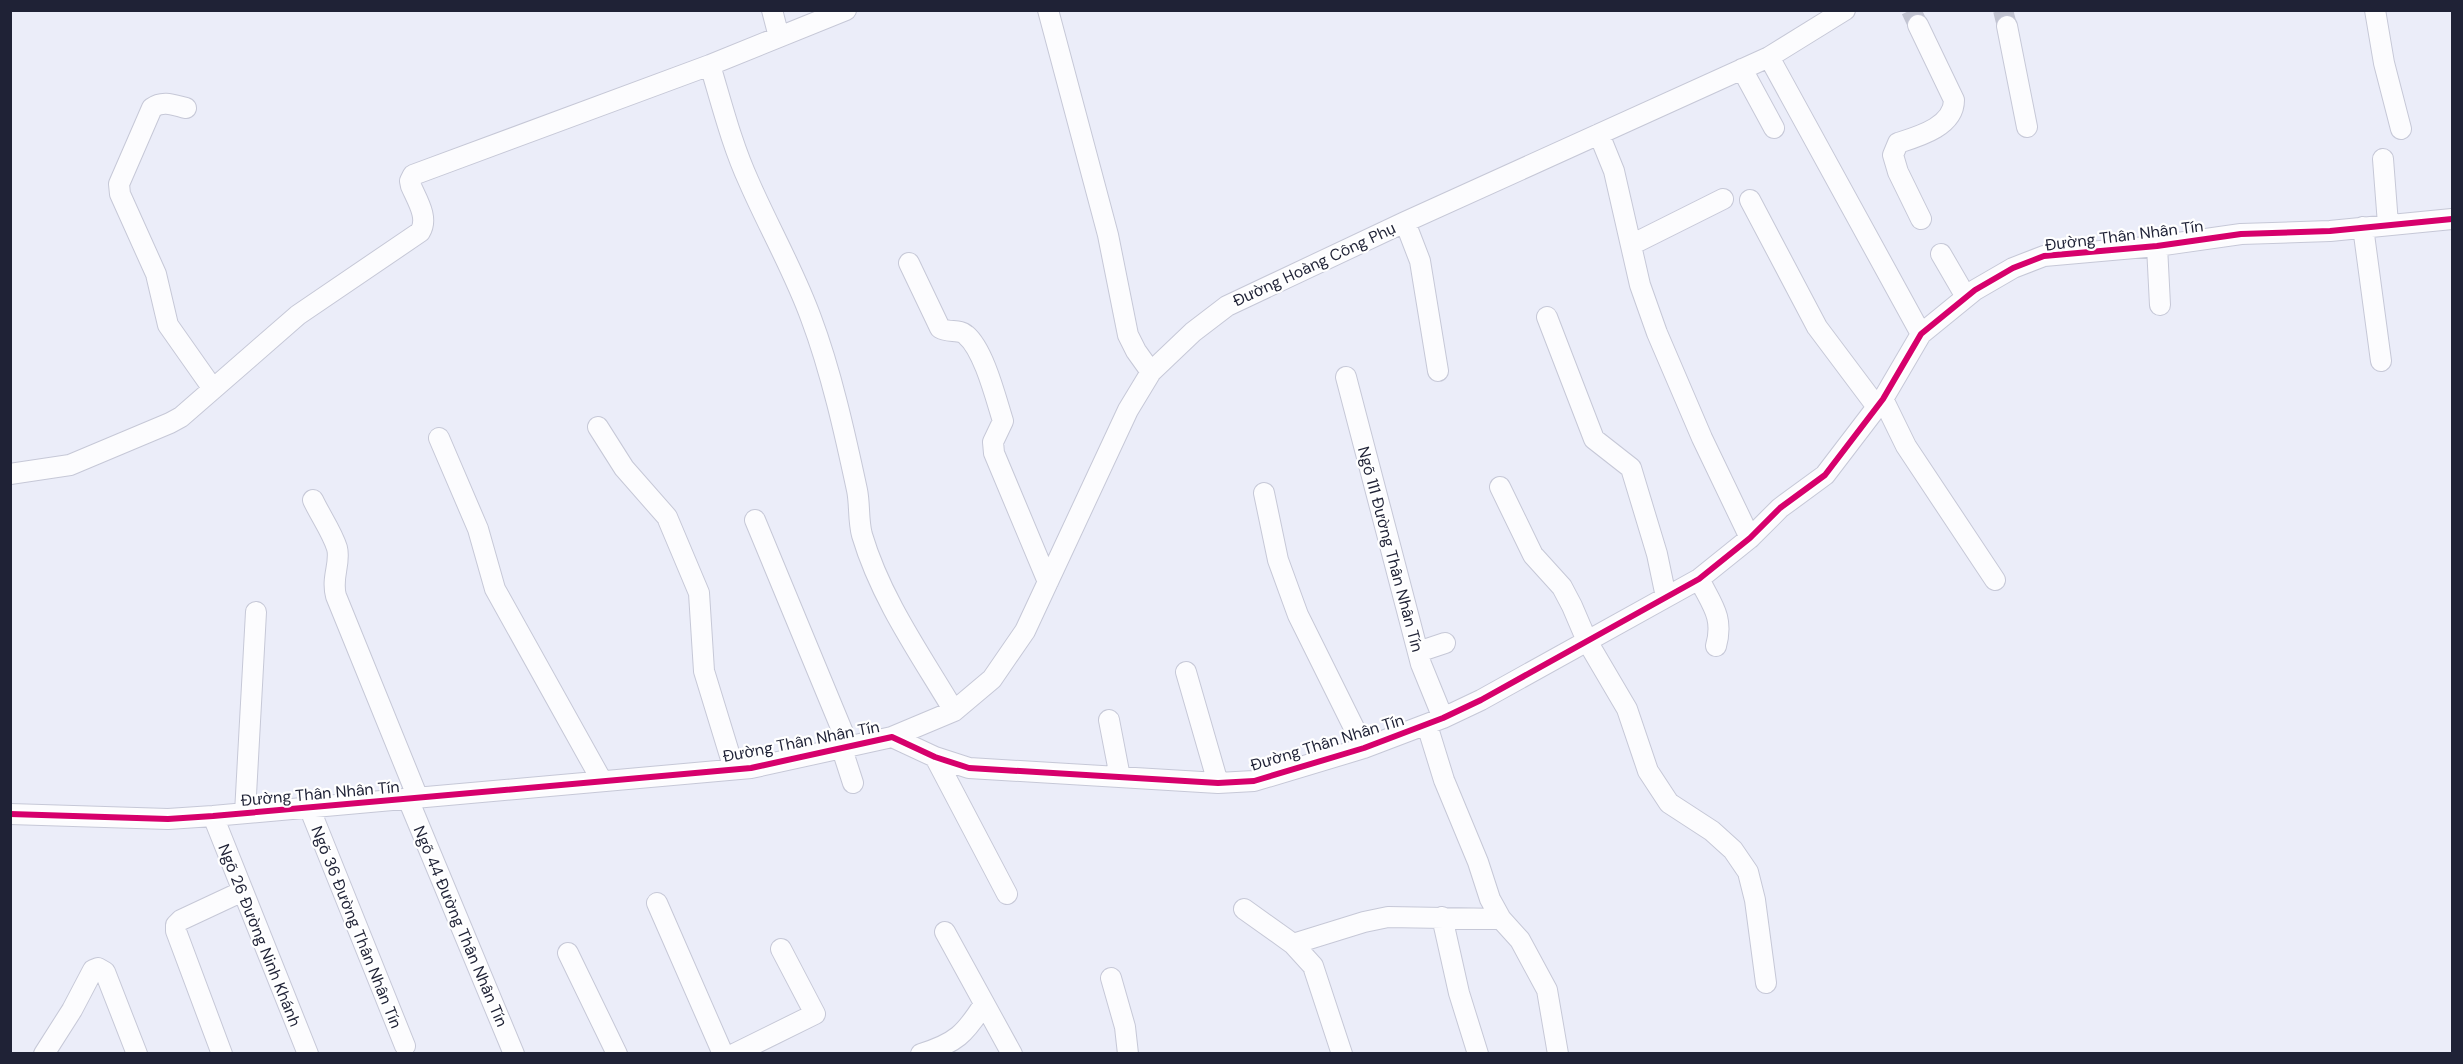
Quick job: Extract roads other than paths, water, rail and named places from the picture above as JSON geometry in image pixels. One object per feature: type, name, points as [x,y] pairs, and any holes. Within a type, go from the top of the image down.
[{"type":"street","points":[[772,10],[779,37]]},
{"type":"street","points":[[10,474],[70,465],[181,417],[298,315],[420,232],[424,218],[411,186],[410,181],[413,175],[710,66],[846,10]]},
{"type":"street","points":[[1048,10],[1108,235],[1128,335],[1151,372]]},
{"type":"street","name":"Đường Hoàng Công Phụ","points":[[892,737],[954,711],[992,679],[1025,632],[1128,410],[1151,372],[1193,332],[1227,306],[1405,222],[1769,57],[1845,10]]},
{"type":"street","points":[[2375,10],[2384,63],[2401,129]]},
{"type":"street","points":[[1918,26],[1954,100],[1954,110],[1948,119],[1923,135],[1898,143],[1893,154],[1898,172],[1921,219]]},
{"type":"street","points":[[2007,26],[2026,127]]},
{"type":"street","points":[[1769,57],[1921,334]]},
{"type":"street","points":[[710,66],[748,181],[812,319],[832,385],[857,493],[861,532],[871,560],[884,593],[954,711]]},
{"type":"street","points":[[1743,69],[1774,128]]},
{"type":"street","points":[[186,108],[167,103],[157,104],[152,108],[119,184],[123,204],[156,274],[168,325],[213,389]]},
{"type":"street","points":[[1599,134],[1614,171],[1640,285],[1657,333],[1702,438],[1750,538]]},
{"type":"street","points":[[2383,159],[2388,224]]},
{"type":"street","points":[[1630,245],[1723,199]]},
{"type":"street","points":[[1750,200],[1817,327],[1880,403],[1995,580]]},
{"type":"street","name":"Đường Thân Nhân Tín","points":[[10,814],[168,819],[213,816],[734,769],[892,737],[935,757],[969,768],[1218,783],[1254,781],[1364,748],[1435,721],[1480,700],[1699,579],[1750,538],[1780,508],[1825,475],[1880,403],[1921,334],[1966,297],[2013,268],[2044,256],[2157,246],[2241,234],[2330,231],[2452,219]]},
{"type":"street","points":[[1405,222],[1420,261],[1438,371]]},
{"type":"street","points":[[2363,227],[2381,361]]},
{"type":"street","points":[[2157,246],[2160,305]]},
{"type":"street","points":[[1941,254],[1966,297]]},
{"type":"street","points":[[909,263],[940,328],[946,332],[961,332],[967,335],[980,356],[1003,421],[993,442],[993,453],[1048,582]]},
{"type":"street","points":[[1547,318],[1594,440],[1632,468],[1658,554],[1666,597]]},
{"type":"street","name":"Ngõ 111 Đường Thân Nhân Tín","points":[[1346,377],[1435,721],[1444,780],[1478,862],[1490,899],[1501,919],[1520,940],[1547,990],[1558,1053]]},
{"type":"street","points":[[598,427],[624,468],[667,517],[699,593],[704,671],[734,769]]},
{"type":"street","points":[[439,438],[478,529],[495,588],[602,781]]},
{"type":"street","points":[[1500,487],[1533,555],[1562,587],[1587,641],[1627,709],[1648,771],[1669,803],[1712,831],[1733,850],[1748,872],[1755,900],[1766,983]]},
{"type":"street","points":[[1264,493],[1278,560],[1298,615],[1364,748]]},
{"type":"street","name":"Ngõ 44 Đường Thân Nhân Tín","points":[[313,500],[336,548],[333,585],[336,596],[514,1053]]},
{"type":"street","points":[[755,520],[846,748],[853,783]]},
{"type":"street","points":[[1699,579],[1720,621],[1716,646]]},
{"type":"street","points":[[245,813],[256,612]]},
{"type":"street","points":[[1418,652],[1445,643]]},
{"type":"street","points":[[1186,672],[1218,783]]},
{"type":"street","points":[[1109,720],[1120,777]]},
{"type":"street","points":[[935,757],[1006,894]]},
{"type":"street","name":"Ngõ 36 Đường Thân Nhân Tín","points":[[309,807],[405,1046]]},
{"type":"street","name":"Ngõ 26 Đường Ninh Khánh","points":[[213,816],[308,1053]]},
{"type":"street","points":[[222,1053],[176,931],[176,925],[181,920],[243,891]]},
{"type":"street","points":[[657,903],[723,1053]]},
{"type":"street","points":[[1244,909],[1293,944],[1313,966],[1341,1053]]},
{"type":"street","points":[[1293,944],[1388,917],[1501,919]]},
{"type":"street","points":[[1442,917],[1459,993],[1478,1053]]},
{"type":"street","points":[[945,932],[1012,1053]]},
{"type":"street","points":[[734,1053],[815,1014],[781,949]]},
{"type":"street","points":[[568,953],[617,1053]]},
{"type":"street","points":[[44,1053],[72,1010],[93,970],[98,968],[105,972],[137,1053]]},
{"type":"street","points":[[1111,978],[1125,1027],[1128,1053]]},
{"type":"street","points":[[921,1053],[949,1044],[969,1027],[984,1004]]},
{"type":"tunnel","points":[[1911,10],[1918,25]]},
{"type":"tunnel","points":[[2003,10],[2007,26]]}]
